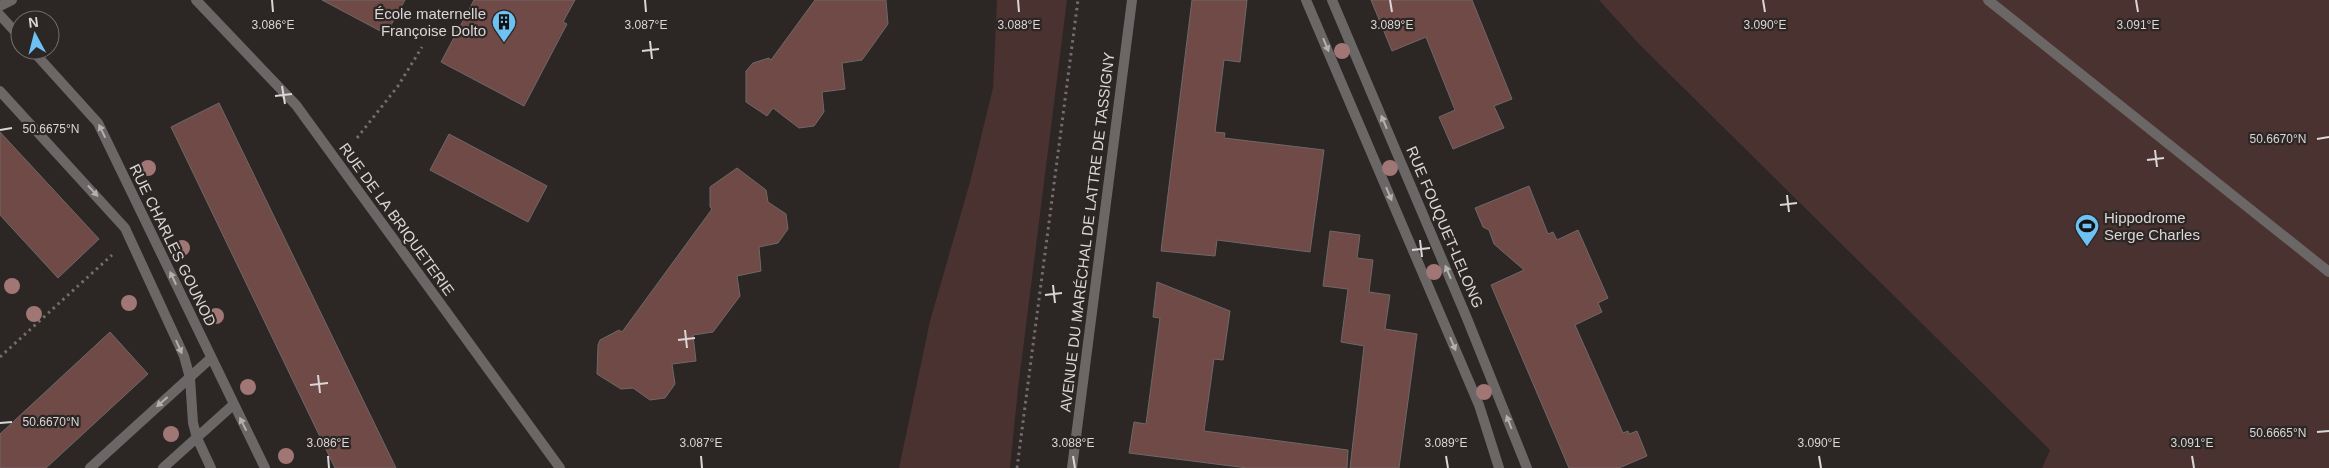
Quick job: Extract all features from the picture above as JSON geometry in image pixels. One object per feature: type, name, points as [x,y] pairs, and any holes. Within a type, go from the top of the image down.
[{"type":"street","points":[[0,6],[12,0]]},
{"type":"street","name":"RUE DE LA BRIQUETERIE","points":[[196,0],[300,112],[560,468]]},
{"type":"street","name":"AVENUE DU MARÉCHAL DE LATTRE DE TASSIGNY","points":[[1072,468],[1132,0]]},
{"type":"street","points":[[1306,0],[1479,405],[1499,468]]},
{"type":"street","name":"RUE FOUQUET-LELONG","points":[[1332,0],[1466,316],[1526,468]]},
{"type":"street","points":[[1988,0],[2329,272]]},
{"type":"street","points":[[0,15],[10,26]]},
{"type":"street","name":"RUE CHARLES GOUNOD","points":[[41,60],[98,123],[265,468]]},
{"type":"street","points":[[0,91],[125,228],[184,356],[190,378],[193,423],[197,438],[211,468]]},
{"type":"street","points":[[90,468],[211,358]]},
{"type":"street","points":[[163,468],[234,405]]},
{"type":"path","points":[[1016,468],[1078,0]]},
{"type":"path","points":[[357,138],[398,86],[422,47]]},
{"type":"path","points":[[0,357],[130,238]]},
{"type":"shaded area","points":[[997,0],[1067,0],[1018,389],[1010,468],[899,468],[930,321],[970,182],[993,88]]},
{"type":"shaded area","name":"Hippodrome Serge Charles","points":[[1599,0],[2329,0],[2329,468],[2042,468],[2050,450],[1639,44]]},
{"type":"building","points":[[322,0],[405,0],[386,34]]},
{"type":"building","name":"École maternelle Françoise Dolto","points":[[474,0],[575,0],[563,22],[567,24],[524,106],[441,62]]},
{"type":"building","points":[[815,0],[886,0],[888,24],[862,60],[842,63],[845,89],[822,92],[824,112],[814,126],[799,128],[773,108],[767,116],[746,102],[746,71],[753,63],[769,58],[771,60]]},
{"type":"building","points":[[1192,0],[1247,0],[1240,62],[1224,60],[1215,132],[1225,133],[1224,138],[1324,150],[1310,252],[1217,240],[1215,256],[1161,251]]},
{"type":"building","points":[[1371,0],[1472,0],[1512,99],[1494,106],[1504,128],[1453,149],[1439,117],[1455,110],[1426,37],[1392,51]]},
{"type":"building","points":[[219,103],[396,468],[335,468],[171,127]]},
{"type":"building","points":[[0,132],[99,239],[58,278],[0,215]]},
{"type":"building","points":[[449,134],[547,186],[528,222],[430,170]]},
{"type":"building","points":[[737,168],[766,190],[768,202],[786,214],[788,229],[778,243],[759,247],[761,271],[737,276],[740,296],[713,332],[693,335],[696,361],[672,364],[675,384],[665,398],[650,400],[633,388],[621,389],[597,374],[598,345],[600,340],[619,330],[622,332],[712,209],[710,207],[710,187]]},
{"type":"building","points":[[1529,186],[1548,234],[1553,232],[1557,240],[1578,230],[1608,298],[1598,303],[1602,312],[1575,325],[1623,433],[1628,431],[1629,434],[1637,431],[1647,456],[1619,468],[1569,468],[1491,285],[1524,270],[1494,244],[1489,230],[1483,227],[1475,208]]},
{"type":"building","points":[[1330,231],[1360,235],[1357,258],[1373,260],[1369,292],[1390,295],[1385,329],[1417,334],[1399,468],[1350,468],[1364,346],[1341,342],[1348,289],[1323,286]]},
{"type":"building","points":[[1157,282],[1230,311],[1223,360],[1214,359],[1204,431],[1348,450],[1347,468],[1247,468],[1129,453],[1134,422],[1146,424],[1160,318],[1153,317]]},
{"type":"building","points":[[110,332],[148,374],[46,468],[0,468],[0,434]]},
{"type":"place","name":"École maternelle Françoise Dolto","points":[[504,43]]},
{"type":"place","name":"Hippodrome Serge Charles","points":[[2087,247]]}]
